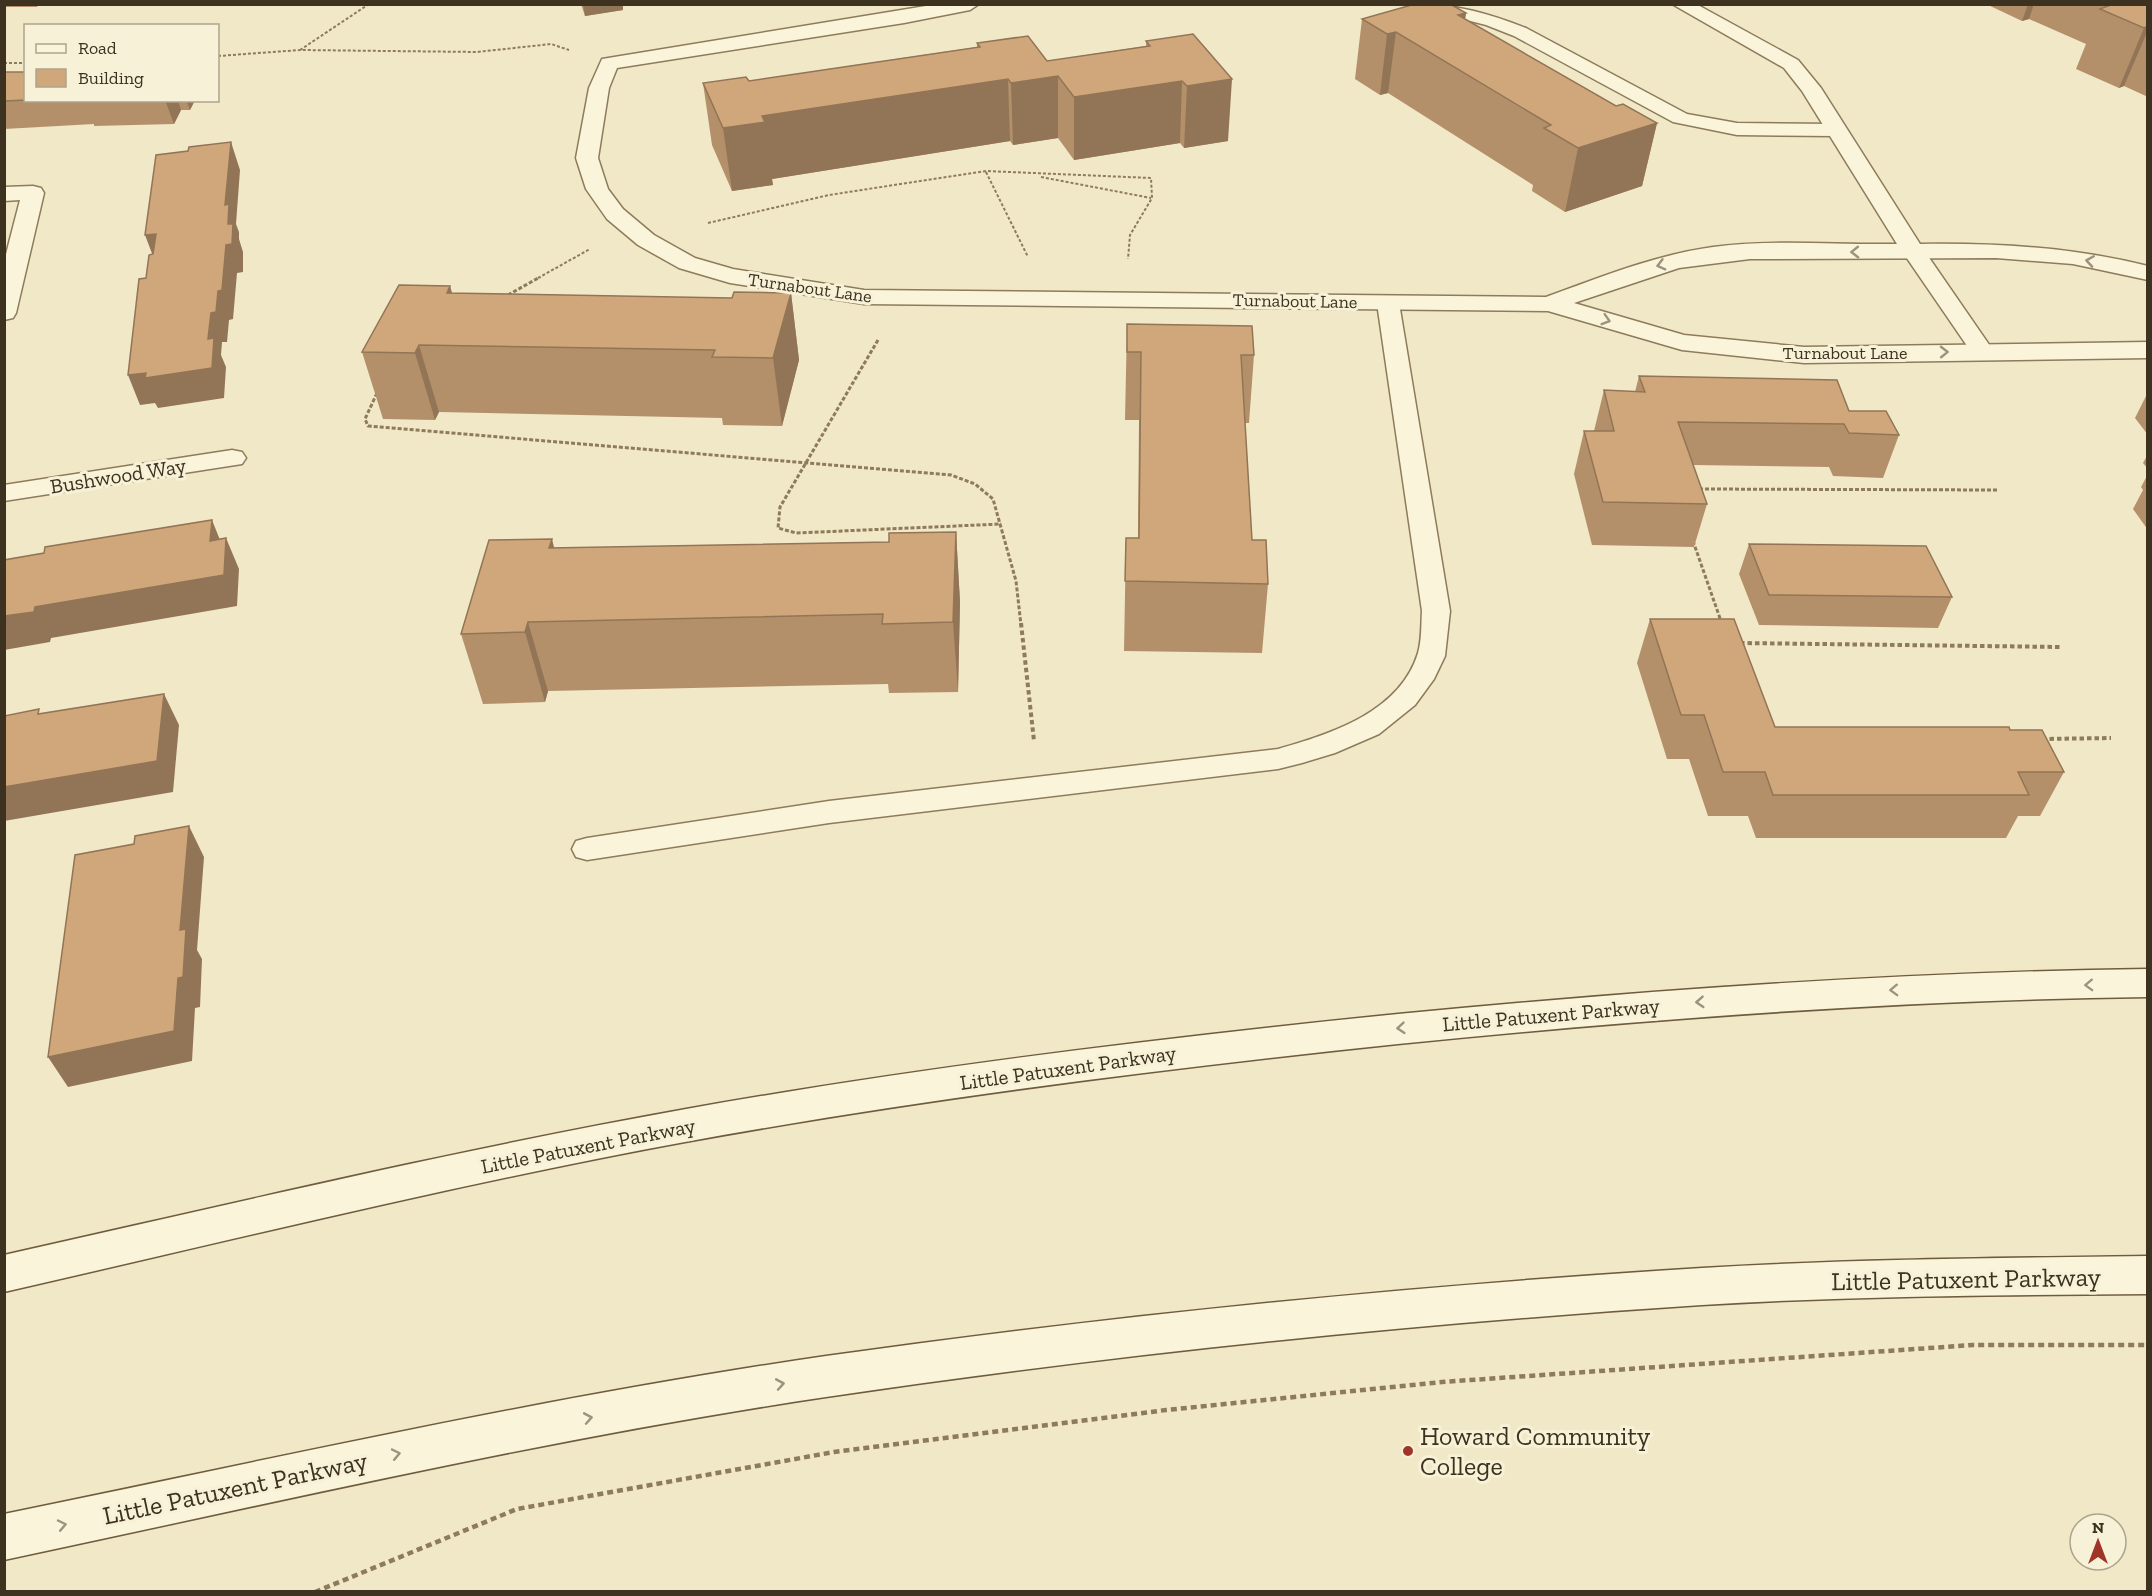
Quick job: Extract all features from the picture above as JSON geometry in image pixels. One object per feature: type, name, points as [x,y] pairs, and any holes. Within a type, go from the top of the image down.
[{"type":"street","points":[[609,63],[904,17],[970,4]]},
{"type":"street","points":[[1681,4],[1791,64],[1811,87],[1835,130],[1913,251]]},
{"type":"street","name":"Turnabout Lane","points":[[609,63],[599,88],[587,158],[597,189],[615,214],[638,234],[687,263],[730,276],[864,297],[1549,304],[1682,342],[1737,350],[1804,355],[1982,351],[2148,351]]},
{"type":"street","points":[[4,194],[33,193],[4,313]]},
{"type":"street","name":"Turnabout Lane","points":[[1549,304],[1625,275],[1698,256],[1750,253],[2002,251],[2061,256],[2124,266],[2148,273]]},
{"type":"street","name":"Bushwood Way","points":[[4,493],[232,458]]},
{"type":"street","name":"Little Patuxent Parkway","points":[[4,1274],[484,1166],[780,1110],[1099,1063],[1326,1035],[1826,993],[2148,984]]},
{"type":"street","name":"Little Patuxent Parkway","points":[[4,1537],[495,1434],[824,1377],[1157,1334],[1423,1307],[1707,1286],[1978,1277],[2148,1275]]},
{"type":"lane","points":[[1426,4],[1492,21],[1520,32],[1689,121],[1743,131],[1835,130]]},
{"type":"lane","points":[[1913,251],[1982,351]]},
{"type":"lane","points":[[587,849],[829,812],[1278,759],[1329,745],[1380,722],[1412,691],[1431,655],[1436,611],[1388,303]]},
{"type":"path","points":[[300,50],[369,4]]},
{"type":"path","points":[[219,56],[300,50],[477,52],[551,44],[609,63]]},
{"type":"path","points":[[4,63],[24,63]]},
{"type":"path","points":[[986,171],[1049,299]]},
{"type":"path","points":[[506,296],[638,234],[769,207],[986,171],[1151,178],[1152,198],[1130,235],[1125,299]]},
{"type":"path","points":[[1029,174],[1152,198]]},
{"type":"path","points":[[902,297],[807,465],[780,507],[777,528],[796,533],[1001,524]]},
{"type":"path","points":[[378,390],[365,419],[368,426],[807,465],[951,475],[975,484],[993,499],[1016,581],[1040,786]]},
{"type":"path","points":[[1698,489],[1996,490]]},
{"type":"path","points":[[1690,532],[1725,632]]},
{"type":"path","points":[[1729,643],[2060,647]]},
{"type":"path","points":[[2030,739],[2111,738]]},
{"type":"path","points":[[315,1592],[517,1509],[834,1452],[1166,1410],[1442,1382],[1973,1344],[2148,1345]]},
{"type":"building","points":[[1415,4],[1450,4],[1466,13],[1458,15],[1616,106],[1623,104],[1657,123],[1578,148],[1544,128],[1551,125],[1396,32],[1387,34],[1362,19]]},
{"type":"building","points":[[2113,4],[2148,4],[2148,26],[2144,28],[2100,9]]},
{"type":"building","points":[[1193,34],[1232,79],[1187,86],[1182,81],[1074,97],[1058,76],[1011,83],[1008,79],[762,116],[765,122],[723,128],[703,83],[746,77],[749,81],[980,47],[977,43],[1028,36],[1047,61],[1150,46],[1146,41]]},
{"type":"building","points":[[4,72],[24,72],[24,100],[4,101]]},
{"type":"building","points":[[231,142],[225,205],[229,204],[228,224],[233,224],[232,244],[226,245],[222,290],[218,291],[216,312],[211,313],[208,339],[214,338],[212,368],[145,378],[146,373],[128,375],[139,279],[146,278],[149,255],[153,254],[156,234],[145,235],[156,155],[188,151],[189,147]]},
{"type":"building","points":[[399,285],[450,286],[447,293],[732,298],[734,292],[791,293],[773,358],[712,357],[715,350],[419,345],[415,353],[362,352]]},
{"type":"building","points":[[1127,324],[1252,326],[1254,355],[1241,355],[1252,540],[1266,540],[1268,584],[1125,581],[1126,538],[1139,538],[1141,352],[1127,352]]},
{"type":"building","points":[[1639,376],[1837,380],[1849,411],[1886,411],[1899,435],[1849,433],[1844,424],[1678,422],[1707,504],[1603,502],[1584,431],[1614,431],[1604,390],[1645,392]]},
{"type":"building","points":[[212,520],[210,541],[226,538],[224,575],[35,607],[34,612],[4,616],[4,560],[44,553],[45,547]]},
{"type":"building","points":[[956,532],[953,622],[882,624],[883,614],[528,622],[525,632],[461,634],[489,540],[552,539],[549,548],[889,542],[889,533]]},
{"type":"building","points":[[1749,544],[1926,546],[1952,597],[1769,595]]},
{"type":"building","points":[[1650,619],[1734,619],[1775,727],[2009,727],[2010,730],[2042,730],[2064,772],[2018,772],[2029,795],[1773,795],[1765,772],[1723,772],[1704,715],[1681,715]]},
{"type":"building","points":[[164,694],[157,761],[4,787],[4,716],[39,709],[38,714]]},
{"type":"building","points":[[189,826],[180,930],[186,929],[183,977],[178,978],[174,1031],[48,1057],[75,855],[134,844],[135,836]]},
{"type":"place","name":"Howard Community College","points":[[1408,1451]]}]
